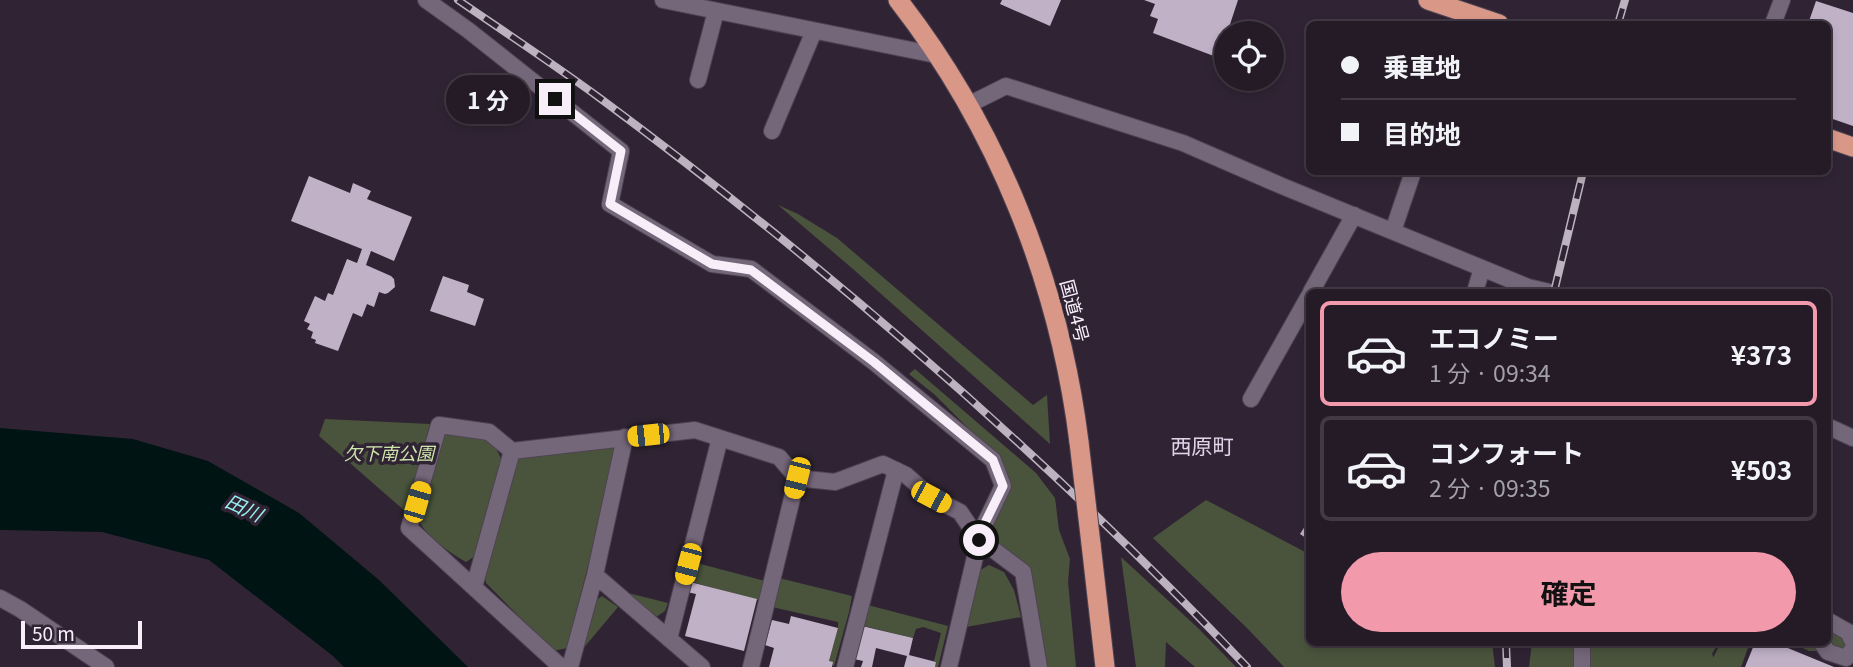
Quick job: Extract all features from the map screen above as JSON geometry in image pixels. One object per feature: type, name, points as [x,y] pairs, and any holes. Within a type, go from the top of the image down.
[{"type":"highway","name":"国道4号","points":[[898,0],[968,105],[1011,190],[1045,282],[1067,367],[1079,442],[1105,667]]},
{"type":"highway","points":[[1428,0],[1465,19]]},
{"type":"highway","points":[[1831,139],[1853,147]]},
{"type":"street","points":[[426,0],[621,151],[610,204],[712,264],[751,270],[874,362],[993,460],[1003,486],[978,537],[949,667]]},
{"type":"street","points":[[663,0],[936,55]]},
{"type":"street","points":[[1774,21],[1782,0]]},
{"type":"street","points":[[698,80],[716,11]]},
{"type":"street","points":[[772,131],[814,31]]},
{"type":"street","points":[[968,105],[1006,86],[1183,143],[1536,289]]},
{"type":"street","points":[[1393,231],[1412,175]]},
{"type":"street","points":[[1313,289],[1354,215]]},
{"type":"street","points":[[1476,289],[1482,268]]},
{"type":"street","points":[[1251,399],[1306,301]]},
{"type":"street","points":[[561,667],[409,528],[439,425],[489,432],[512,451],[695,430],[779,457],[797,478],[835,482],[883,464],[906,475],[931,497],[960,512],[978,537],[1023,572],[1039,667]]},
{"type":"street","points":[[1831,428],[1853,438]]},
{"type":"street","points":[[570,667],[625,437]]},
{"type":"street","points":[[669,639],[720,438]]},
{"type":"street","points":[[474,587],[512,451]]},
{"type":"street","points":[[845,667],[896,470]]},
{"type":"street","points":[[751,667],[797,478]]},
{"type":"street","points":[[594,575],[702,667]]},
{"type":"street","points":[[0,598],[106,667]]},
{"type":"street","points":[[1831,622],[1849,632],[1853,642]]},
{"type":"street","points":[[1582,646],[1582,667]]},
{"type":"street","points":[[1824,646],[1828,652],[1846,658],[1853,649]]},
{"type":"green space","points":[[778,205],[837,238],[1033,405],[1047,395],[1050,444],[853,269]]},
{"type":"green space","points":[[915,369],[1036,473],[1055,498],[1059,530],[1070,559],[1068,582],[1076,667],[1044,667],[1026,567],[986,536],[1001,461],[935,395],[909,374]]},
{"type":"green space","name":"欠下南公園","points":[[325,419],[430,424],[406,512],[319,436]]},
{"type":"green space","points":[[446,434],[487,440],[494,445],[502,460],[475,556],[466,562],[431,536],[417,516],[438,439]]},
{"type":"green space","points":[[610,445],[617,452],[567,648],[553,651],[486,583],[484,572],[514,463],[520,457]]},
{"type":"green space","points":[[1206,500],[1306,552],[1306,646],[1492,646],[1495,667],[1284,667],[1153,538]]},
{"type":"green space","points":[[1121,557],[1236,667],[1195,667],[1166,642],[1165,667],[1136,667]]},
{"type":"green space","points":[[693,562],[765,581],[759,600],[688,581]]},
{"type":"green space","points":[[989,565],[1004,572],[1014,590],[1021,617],[966,627],[977,572]]},
{"type":"green space","points":[[779,578],[852,596],[834,666],[829,661],[838,622],[772,607]]},
{"type":"green space","points":[[628,593],[668,603],[665,611],[653,619]]},
{"type":"green space","points":[[602,596],[618,607],[581,651],[595,601]]},
{"type":"green space","points":[[864,604],[948,626],[938,667],[935,667],[934,661],[941,633],[923,627],[916,629],[913,638],[860,625]]},
{"type":"green space","points":[[1831,616],[1853,624],[1853,652],[1809,651],[1798,646],[1831,646]]},
{"type":"green space","points":[[1532,646],[1717,646],[1712,654],[1714,658],[1719,646],[1748,648],[1741,667],[1529,667]]},
{"type":"water","name":"田川","points":[[0,428],[133,439],[208,461],[299,513],[379,580],[468,667],[344,667],[209,560],[102,532],[0,530]]},
{"type":"building","points":[[1002,0],[1061,0],[1050,26],[1000,4]]},
{"type":"building","points":[[1144,0],[1238,0],[1231,21],[1214,21],[1214,56],[1153,33],[1158,19],[1150,16],[1155,4]]},
{"type":"building","points":[[1816,1],[1853,13],[1853,126],[1831,118],[1831,21],[1809,21]]},
{"type":"building","points":[[309,176],[350,193],[353,183],[371,191],[367,199],[412,217],[394,261],[371,251],[366,265],[391,276],[395,287],[385,294],[379,292],[374,307],[367,304],[362,317],[353,313],[338,351],[315,343],[316,340],[311,338],[313,332],[307,329],[310,324],[304,321],[315,296],[325,301],[328,293],[333,295],[347,259],[357,263],[362,249],[291,221]]},
{"type":"building","points":[[443,276],[469,285],[467,292],[484,299],[475,326],[430,311]]},
{"type":"building","points":[[1306,525],[1306,538],[1300,534]]},
{"type":"building","points":[[690,582],[757,599],[744,651],[685,636],[696,594],[687,592]]},
{"type":"building","points":[[791,616],[838,628],[829,661],[833,662],[832,667],[769,667],[774,648],[765,645],[772,620],[789,624]]},
{"type":"building","points":[[862,626],[913,638],[909,655],[936,662],[935,667],[904,667],[907,656],[876,648],[872,667],[861,667],[863,661],[854,659]]},
{"type":"building","points":[[1754,646],[1783,646],[1834,667],[1745,667]]},
{"type":"railway","points":[[458,0],[601,99],[687,164],[855,299],[936,369],[1095,515],[1247,667]]},
{"type":"railway","points":[[1619,21],[1625,0]]},
{"type":"railway","points":[[1555,289],[1582,175]]},
{"type":"railway","points":[[1506,646],[1507,667]]},
{"type":"district","name":"西原町","points":[[1202,447]]},
{"type":"route","points":[[555,99],[621,151],[610,204],[712,264],[751,270],[874,362],[993,460],[1003,486],[978,537],[979,540]]}]
